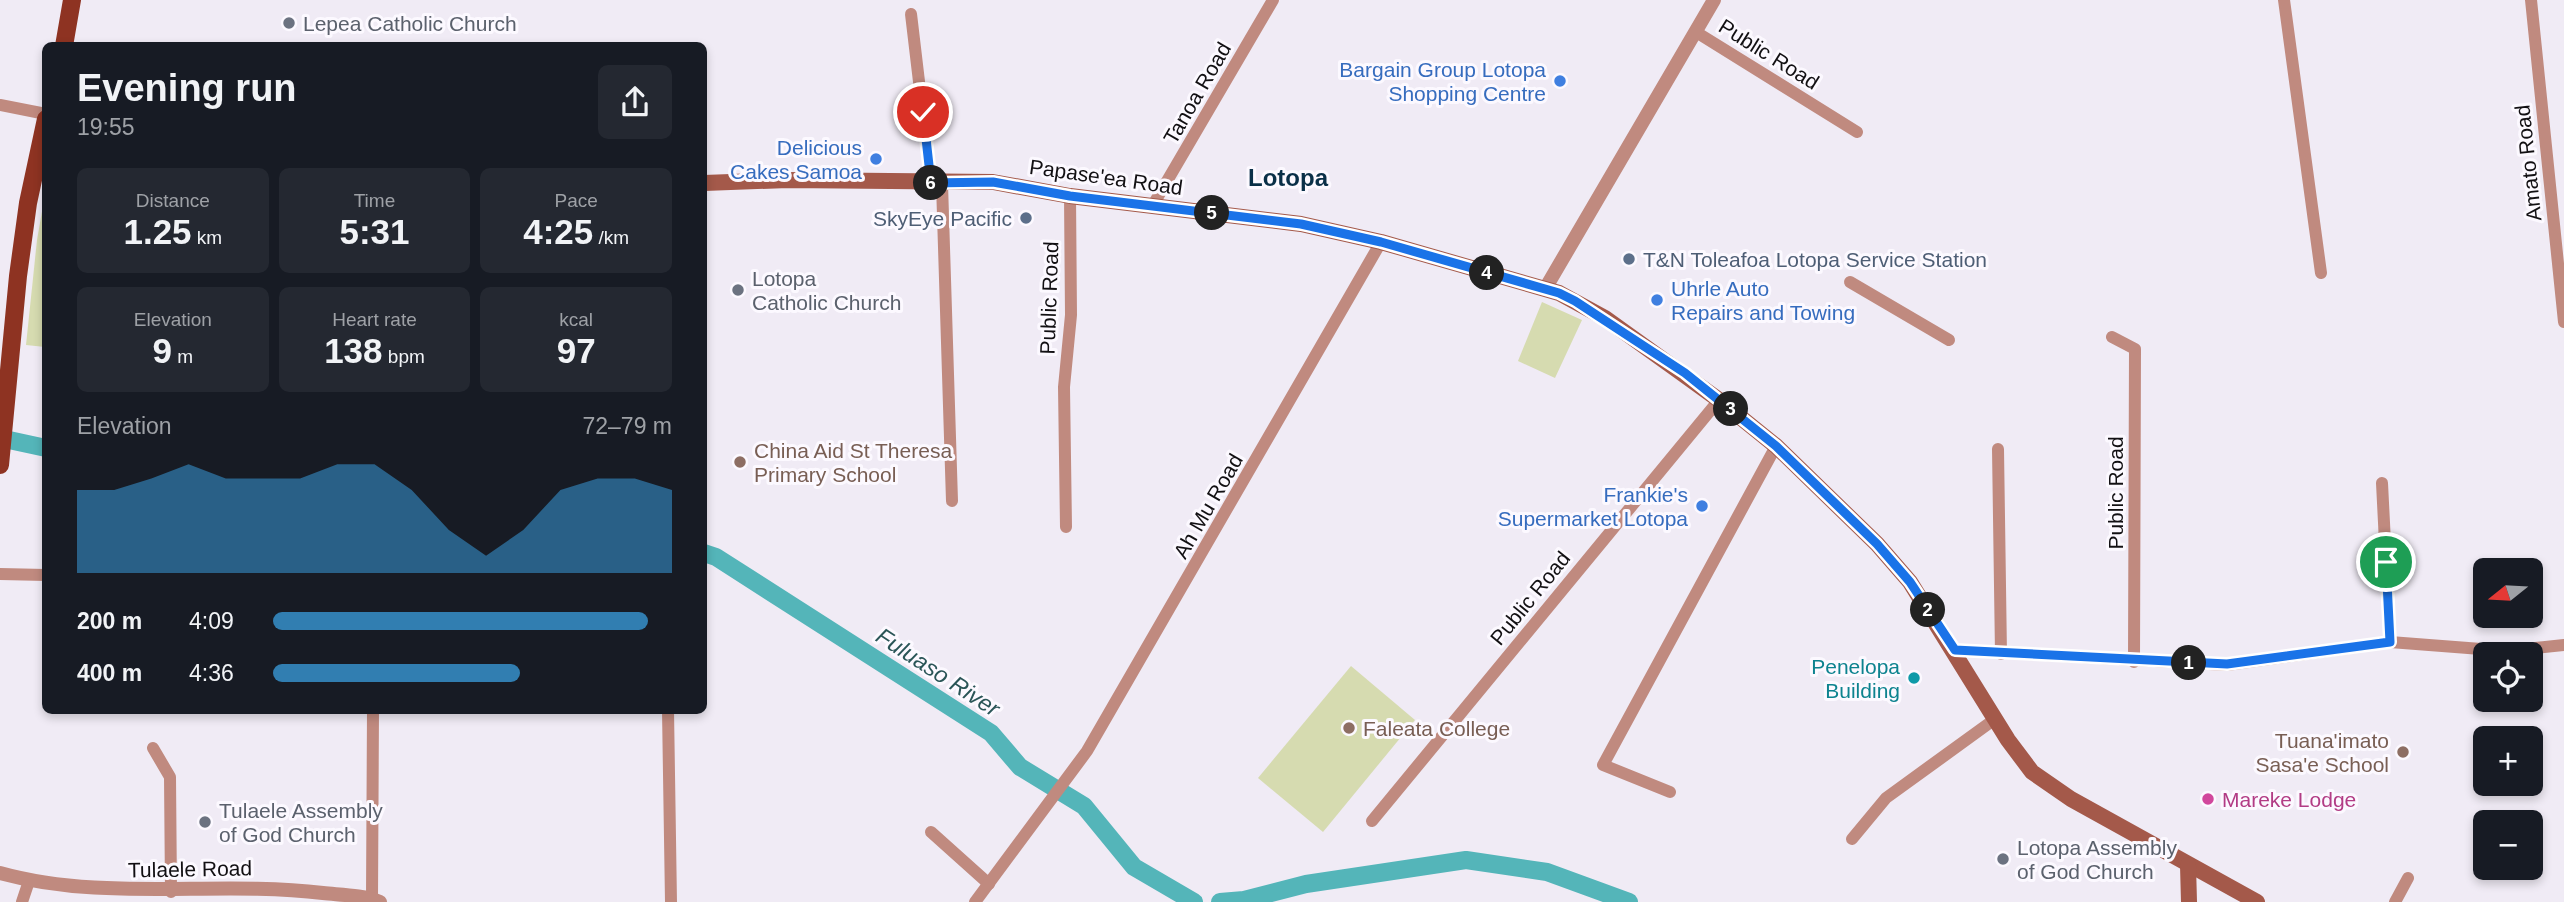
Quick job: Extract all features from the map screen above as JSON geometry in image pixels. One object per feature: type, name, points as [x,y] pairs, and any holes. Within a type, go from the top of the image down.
[{"type":"main road","points":[[65,42],[72,0]]},
{"type":"main road","points":[[1,458],[6,355],[21,253],[42,141]]},
{"type":"main road","name":"Papase'ea Road","points":[[707,183],[788,180],[993,182],[1070,196],[1301,224],[1381,242],[1545,289],[1575,301],[1605,318],[1719,400],[1776,446],[1869,537],[1910,582],[1955,650],[2019,757],[2051,787],[2257,902]]},
{"type":"main road","points":[[2188,865],[2189,902]]},
{"type":"street","name":"Tanoa Road","points":[[1153,205],[1273,0]]},
{"type":"street","points":[[1545,289],[1714,0]]},
{"type":"street","points":[[2284,0],[2321,272]]},
{"type":"street","name":"Amato Road","points":[[2531,0],[2559,235],[2564,322]]},
{"type":"street","points":[[911,14],[937,183],[952,501]]},
{"type":"street","name":"Public Road","points":[[1696,32],[1857,132]]},
{"type":"street","points":[[0,105],[42,113]]},
{"type":"street","name":"Public Road","points":[[1066,527],[1064,387],[1071,315],[1070,196]]},
{"type":"street","name":"Ah Mu Road","points":[[989,884],[1063,788],[1290,403],[1381,242]]},
{"type":"street","points":[[1850,282],[1949,340]]},
{"type":"street","name":"Public Road","points":[[2112,337],[2135,349],[2134,662]]},
{"type":"street","name":"Public Road","points":[[1372,821],[1719,400]]},
{"type":"street","points":[[1670,792],[1603,765],[1776,446]]},
{"type":"street","points":[[1998,449],[2001,654]]},
{"type":"street","points":[[2382,483],[2390,642]]},
{"type":"street","points":[[0,574],[42,575]]},
{"type":"street","points":[[1955,650],[2134,662],[2227,664],[2390,642],[2507,651],[2564,645]]},
{"type":"street","points":[[373,714],[376,900]]},
{"type":"street","points":[[668,714],[671,902]]},
{"type":"street","points":[[1852,839],[1886,798],[1995,719]]},
{"type":"street","points":[[153,748],[170,777],[171,892]]},
{"type":"street","points":[[931,832],[989,884],[975,902]]},
{"type":"street","name":"Tulaele Road","points":[[0,873],[64,888],[376,900]]},
{"type":"street","points":[[2395,902],[2408,878]]},
{"type":"street","points":[[22,902],[29,881]]},
{"type":"green space","points":[[42,211],[42,347],[26,345]]},
{"type":"green space","points":[[1542,302],[1582,320],[1555,378],[1518,361]]},
{"type":"green space","points":[[1351,666],[1415,720],[1323,832],[1258,778]]},
{"type":"waterway","name":"Fuluaso River","points":[[0,438],[42,447]]},
{"type":"waterway","name":"Fuluaso River","points":[[707,554],[716,557],[991,733],[1020,767],[1084,806],[1134,867],[1194,902]]},
{"type":"waterway","name":"Fuluaso River","points":[[1220,902],[1244,900],[1306,884],[1466,860],[1547,872],[1629,902]]},
{"type":"place","name":"Lepea Catholic Church","points":[[289,23]]},
{"type":"place","name":"Bargain Group Lotopa Shopping Centre","points":[[1560,81]]},
{"type":"place","name":"Delicious Cakes Samoa","points":[[876,159]]},
{"type":"place","name":"SkyEye Pacific","points":[[1026,218]]},
{"type":"place","name":"T&N Toleafoa Lotopa Service Station","points":[[1629,259]]},
{"type":"place","name":"Lotopa Catholic Church","points":[[738,290]]},
{"type":"place","name":"Uhrle Auto Repairs and Towing","points":[[1657,300]]},
{"type":"place","name":"China Aid St Theresa Primary School","points":[[740,462]]},
{"type":"place","name":"Frankie's Supermarket Lotopa","points":[[1702,506]]},
{"type":"place","name":"Penelopa Building","points":[[1914,678]]},
{"type":"place","name":"Faleata College","points":[[1349,728]]},
{"type":"place","name":"Tuana'imato Sasa'e School","points":[[2403,752]]},
{"type":"place","name":"Mareke Lodge","points":[[2208,799]]},
{"type":"place","name":"Tulaele Assembly of God Church","points":[[205,822]]},
{"type":"place","name":"Lotopa Assembly of God Church","points":[[2003,859]]},
{"type":"district","name":"Lotopa","points":[[1288,177]]},
{"type":"route","points":[[923,112],[931,183],[993,182],[1070,196],[1301,224],[1381,242],[1559,293],[1575,301],[1605,318],[1685,373],[1776,446],[1877,544],[1910,582],[1955,650],[2134,662],[2227,664],[2390,642],[2386,562]]}]
